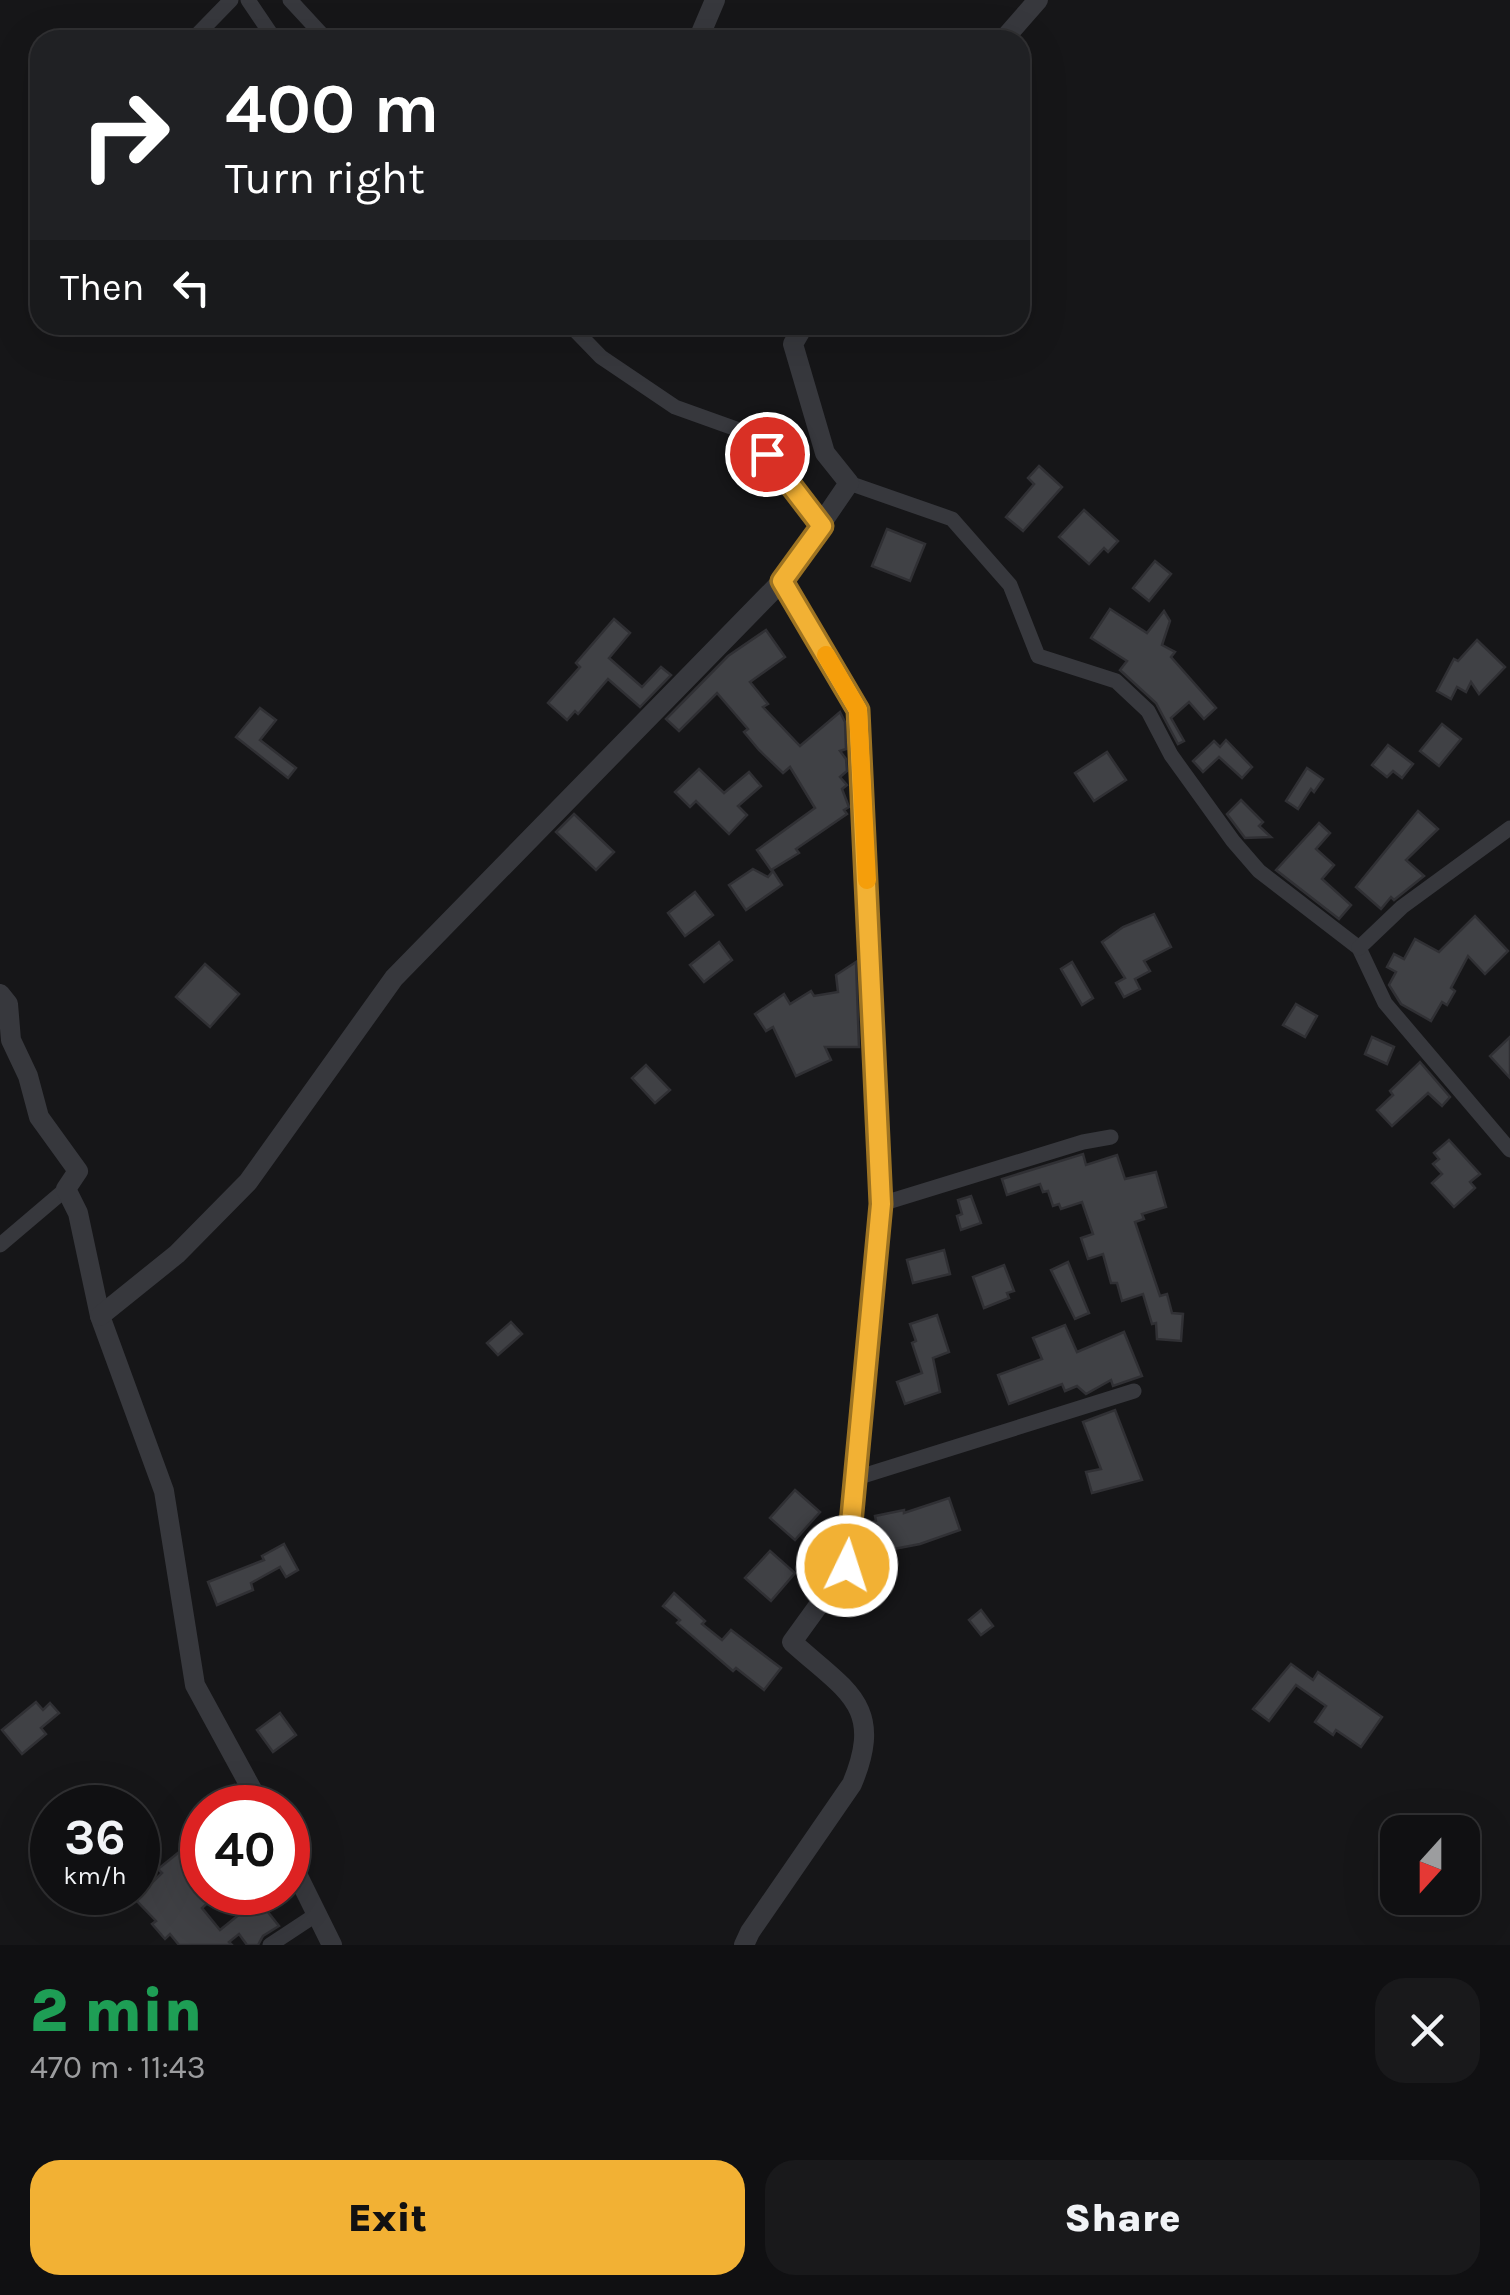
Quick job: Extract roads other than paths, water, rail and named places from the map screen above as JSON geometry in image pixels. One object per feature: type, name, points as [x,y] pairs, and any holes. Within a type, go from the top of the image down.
[{"type":"street","points":[[202,30],[231,0]]},
{"type":"street","points":[[248,0],[269,30]]},
{"type":"street","points":[[290,0],[318,30]]},
{"type":"street","points":[[702,30],[715,0]]},
{"type":"street","points":[[1011,30],[1038,0]]},
{"type":"street","points":[[580,335],[602,357],[676,408],[742,431],[827,518]]},
{"type":"street","points":[[798,335],[793,344],[825,452],[849,483],[952,519],[1010,585],[1038,656],[1116,680],[1148,711],[1171,755],[1232,840],[1259,871],[1360,948],[1384,1003],[1510,1150]]},
{"type":"street","points":[[100,1316],[177,1254],[248,1182],[394,978],[782,581],[849,483]]},
{"type":"street","points":[[744,1945],[852,1784],[863,1757],[866,1724],[856,1702],[792,1642],[847,1566],[881,1204],[858,710],[782,581]]},
{"type":"street","points":[[1360,948],[1402,907],[1510,828]]},
{"type":"street","points":[[0,994],[8,1004],[11,1040],[28,1076],[39,1117],[78,1171],[66,1189],[0,1246]]},
{"type":"street","points":[[881,1204],[1083,1142],[1111,1137]]},
{"type":"street","points":[[66,1189],[78,1213],[100,1316],[164,1491],[194,1685],[249,1785]]},
{"type":"street","points":[[853,1478],[1134,1391]]},
{"type":"street","points":[[310,1900],[332,1945]]},
{"type":"street","points":[[270,1945],[317,1914]]}]
